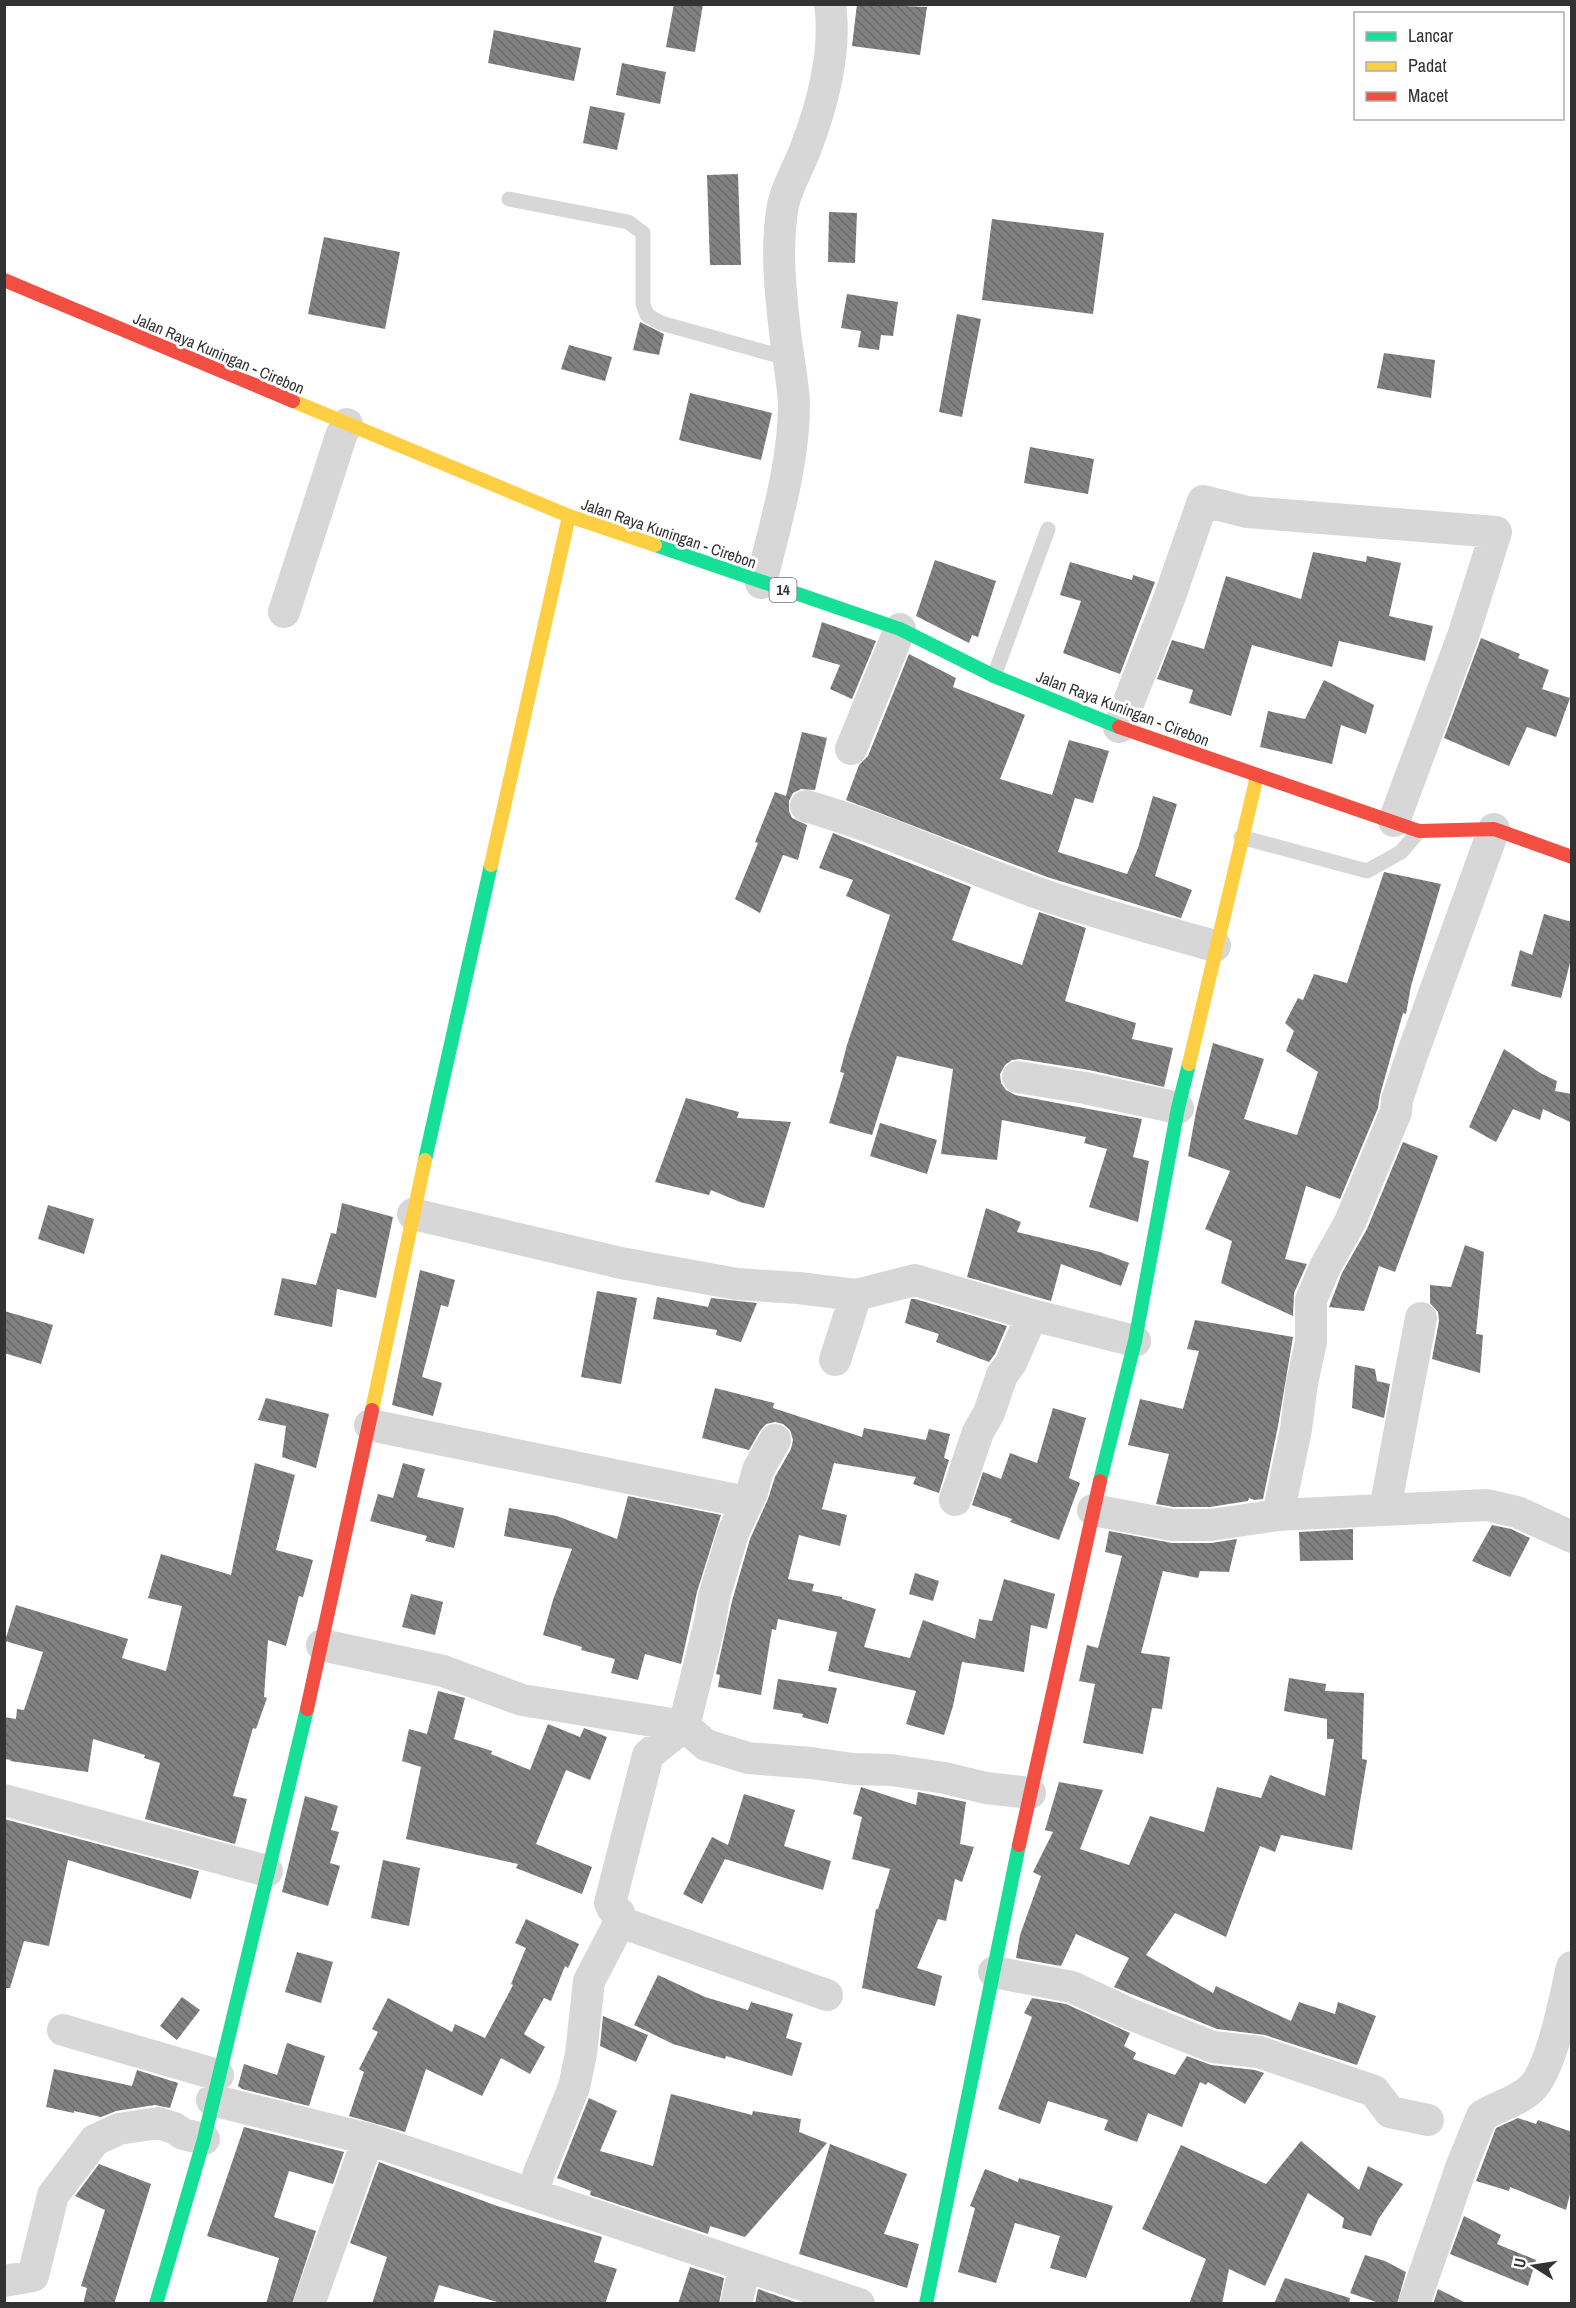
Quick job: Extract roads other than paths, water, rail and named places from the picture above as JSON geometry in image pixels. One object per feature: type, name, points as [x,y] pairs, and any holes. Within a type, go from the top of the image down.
[{"type":"main road","name":"Jalan Raya Kuningan - Cirebon","points":[[4,280],[569,516],[900,629],[994,676],[1119,726],[1257,776],[1406,826],[1494,829],[1572,857]]},
{"type":"main road","points":[[156,2304],[204,2139],[322,1645],[413,1214],[569,516]]},
{"type":"main road","points":[[926,2304],[1030,1793],[1093,1510],[1135,1341],[1178,1108],[1257,776]]},
{"type":"street","points":[[761,583],[779,511],[789,456],[794,406],[780,282],[779,240],[783,204],[820,109],[833,30],[830,4]]},
{"type":"street","points":[[284,612],[341,436],[347,424]]},
{"type":"street","points":[[1119,726],[1169,599],[1203,501],[1247,512],[1496,532],[1406,826]]},
{"type":"street","points":[[851,749],[900,629]]},
{"type":"street","points":[[806,806],[852,819],[1041,894],[1127,922],[1215,946]]},
{"type":"street","points":[[1278,1515],[1311,1342],[1311,1300],[1326,1265],[1350,1222],[1396,1112],[1397,1100],[1412,1055],[1494,829]]},
{"type":"street","points":[[1018,1077],[1085,1088],[1178,1108]]},
{"type":"street","points":[[413,1214],[621,1263],[737,1284],[856,1295],[915,1280],[1032,1315],[1135,1341]]},
{"type":"street","points":[[835,1360],[856,1295]]},
{"type":"street","points":[[955,1500],[978,1432],[989,1413],[1002,1375],[1011,1363],[1032,1315]]},
{"type":"street","points":[[1385,1509],[1421,1318]]},
{"type":"street","points":[[370,1425],[746,1502]]},
{"type":"street","points":[[533,2194],[573,2087],[581,2054],[589,1981],[620,1922],[619,1913],[610,1903],[648,1755],[684,1726],[716,1589],[733,1533],[752,1492],[758,1470],[775,1440]]},
{"type":"street","points":[[1093,1510],[1172,1525],[1211,1526],[1278,1515],[1487,1505],[1517,1512],[1572,1537]]},
{"type":"street","points":[[322,1645],[443,1671],[522,1700],[684,1726],[706,1744],[748,1758],[853,1769],[891,1770],[945,1778],[986,1788],[1030,1793]]},
{"type":"street","points":[[4,1800],[267,1871]]},
{"type":"street","points":[[620,1922],[827,1995]]},
{"type":"street","points":[[1414,2304],[1462,2165],[1482,2116],[1523,2096],[1533,2088],[1564,2029],[1572,1967]]},
{"type":"street","points":[[994,1972],[1072,1987],[1130,2014],[1213,2047],[1258,2052],[1374,2091],[1390,2112],[1428,2120]]},
{"type":"street","points":[[63,2030],[215,2087],[859,2304]]},
{"type":"street","points":[[4,2281],[33,2277],[53,2195],[95,2140],[119,2129],[158,2123],[174,2128],[183,2134],[204,2139]]},
{"type":"street","points":[[309,2304],[368,2139]]},
{"type":"street","points":[[736,2304],[745,2266]]},
{"type":"lane","points":[[509,199],[628,222],[637,226],[643,233],[643,304],[647,315],[661,323],[790,359]]},
{"type":"lane","points":[[994,676],[1048,529]]},
{"type":"lane","points":[[1241,837],[1367,871],[1401,852],[1406,826]]}]
